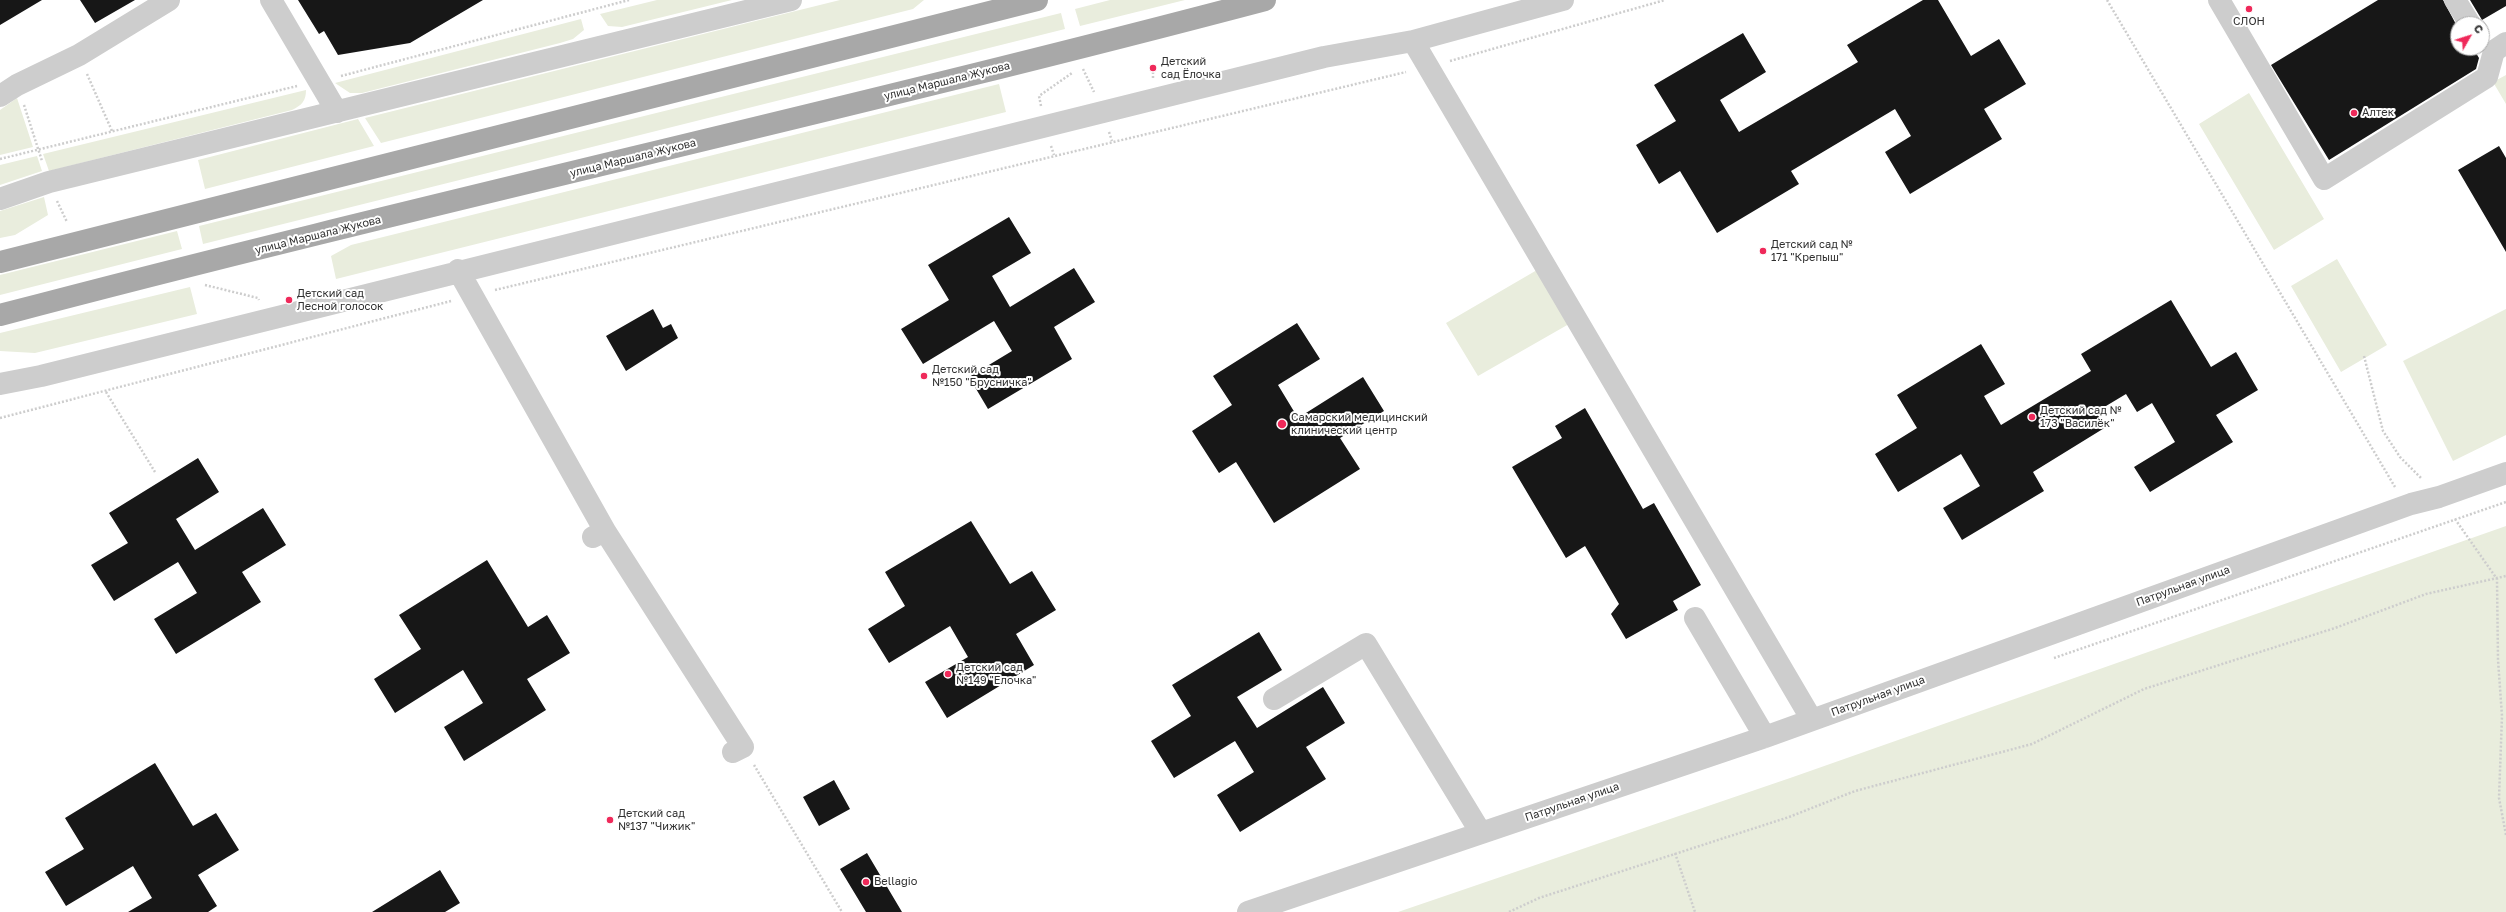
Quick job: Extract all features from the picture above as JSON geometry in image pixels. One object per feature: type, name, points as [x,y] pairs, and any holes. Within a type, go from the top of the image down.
[{"type":"main road","points":[[0,262],[1036,0]]},
{"type":"main road","name":"улица Маршала Жукова","points":[[0,315],[168,271],[1070,51],[1265,0]]},
{"type":"street","points":[[8,90],[79,55],[169,0]]},
{"type":"street","points":[[271,0],[337,112]]},
{"type":"street","points":[[0,199],[49,182],[791,0]]},
{"type":"street","points":[[0,384],[41,376],[458,270],[1324,57],[1412,41],[1563,0]]},
{"type":"street","points":[[2219,0],[2324,179],[2487,76],[2487,56]]},
{"type":"street","points":[[2455,0],[2465,16]]},
{"type":"street","points":[[1412,41],[1812,720]]},
{"type":"street","points":[[2490,52],[2494,51],[2506,43]]},
{"type":"street","points":[[458,270],[599,534],[738,750]]},
{"type":"street","points":[[0,371],[41,376]]},
{"type":"street","name":"Патрульная улица","points":[[1248,912],[1765,737],[2407,506],[2439,497],[2506,473]]},
{"type":"street","points":[[1695,618],[1765,737]]},
{"type":"street","points":[[1274,699],[1366,644],[1481,833]]},
{"type":"path","points":[[0,418],[106,392],[472,296],[1428,67],[1665,0]]},
{"type":"path","points":[[2107,0],[2422,531]]},
{"type":"path","points":[[79,55],[112,131]]},
{"type":"path","points":[[8,90],[67,222],[74,221]]},
{"type":"path","points":[[2364,356],[2383,431],[2400,457],[2439,497],[2497,580],[2498,660],[2502,716],[2500,798],[2506,835]]},
{"type":"path","points":[[106,392],[155,472]]},
{"type":"path","points":[[1509,912],[1539,898],[1788,817],[1855,791],[2032,744],[2144,689],[2335,628],[2426,594],[2497,580],[2506,576]]},
{"type":"path","points":[[738,750],[842,912]]},
{"type":"path","points":[[1675,853],[1695,912]]},
{"type":"green space","points":[[657,0],[732,0],[622,27],[608,26],[600,14]]},
{"type":"green space","points":[[840,0],[924,0],[913,9],[381,143],[365,118]]},
{"type":"green space","points":[[1110,0],[1185,0],[1080,26],[1075,9]]},
{"type":"green space","points":[[1061,13],[1065,29],[203,244],[199,226]]},
{"type":"green space","points":[[581,19],[584,30],[573,39],[560,43],[362,93],[350,93],[335,83]]},
{"type":"green space","points":[[2506,75],[2506,104],[2493,82]]},
{"type":"green space","points":[[999,84],[1006,112],[336,279],[331,256],[351,245]]},
{"type":"green space","points":[[306,90],[303,102],[292,110],[49,171],[43,154]]},
{"type":"green space","points":[[2249,93],[2324,219],[2274,250],[2199,124]]},
{"type":"green space","points":[[17,98],[33,147],[0,155],[0,110]]},
{"type":"green space","points":[[358,119],[374,146],[205,189],[198,160]]},
{"type":"green space","points":[[37,156],[42,171],[0,185],[0,165]]},
{"type":"green space","points":[[44,197],[48,215],[15,235],[0,238],[0,211]]},
{"type":"green space","points":[[177,231],[182,249],[0,295],[0,275]]},
{"type":"green space","points":[[2337,259],[2387,345],[2341,372],[2291,286]]},
{"type":"green space","points":[[1537,270],[1569,324],[1478,376],[1446,323]]},
{"type":"green space","points":[[190,287],[197,314],[35,353],[0,351],[0,333]]},
{"type":"green space","points":[[2506,309],[2506,435],[2453,461],[2403,361]]},
{"type":"green space","points":[[2506,526],[2506,912],[1398,912],[1793,777]]},
{"type":"building","points":[[0,0],[42,0],[0,25]]},
{"type":"building","points":[[80,0],[135,0],[95,23]]},
{"type":"building","points":[[298,0],[483,0],[410,43],[338,55],[324,31],[319,34]]},
{"type":"building","points":[[1923,0],[1938,0],[1971,56],[1999,39],[2026,84],[1984,109],[2002,139],[1910,194],[1885,152],[1911,136],[1895,109],[1791,171],[1799,184],[1717,233],[1680,171],[1659,184],[1636,145],[1676,121],[1654,85],[1743,33],[1766,72],[1720,100],[1739,132],[1858,62],[1847,45]]},
{"type":"building","name":"Алтек","points":[[2378,0],[2443,0],[2452,16],[2450,16],[2450,56],[2478,56],[2479,58],[2476,69],[2329,160],[2271,65]]},
{"type":"building","points":[[2470,0],[2506,0],[2506,6],[2489,16],[2480,16]]},
{"type":"building","points":[[2499,146],[2506,158],[2506,252],[2458,170]]},
{"type":"building","points":[[1009,217],[1031,253],[992,276],[1010,307],[1074,268],[1095,302],[1054,327],[1072,359],[988,409],[969,377],[1012,351],[994,321],[923,364],[901,329],[949,300],[928,265]]},
{"type":"building","points":[[2171,300],[2211,367],[2236,352],[2258,390],[2216,415],[2233,442],[2150,492],[2134,467],[2175,442],[2152,403],[2137,412],[2126,394],[2096,412],[2106,427],[2033,472],[2044,491],[1962,540],[1943,508],[1980,486],[1961,454],[1898,492],[1875,454],[1917,428],[1897,395],[1981,344],[2005,384],[1984,396],[2001,425],[2091,371],[2081,354]]},
{"type":"building","points":[[653,309],[663,328],[671,324],[678,338],[626,371],[606,336]]},
{"type":"building","name":"Самарский медицинский клинический центр","points":[[1297,323],[1320,359],[1278,385],[1298,418],[1363,377],[1384,411],[1340,438],[1360,469],[1274,523],[1236,462],[1219,473],[1192,431],[1232,405],[1213,376]]},
{"type":"building","points":[[1585,408],[1643,509],[1654,503],[1701,585],[1673,601],[1678,610],[1626,639],[1611,614],[1619,604],[1585,546],[1566,558],[1512,467],[1562,438],[1555,426]]},
{"type":"building","points":[[198,458],[219,492],[176,519],[195,550],[263,508],[286,545],[242,572],[261,602],[176,654],[154,619],[197,593],[178,562],[114,601],[91,565],[128,543],[109,513]]},
{"type":"building","points":[[971,521],[1010,584],[1032,571],[1056,610],[1016,634],[1034,665],[947,718],[925,682],[968,657],[950,626],[889,663],[868,629],[905,606],[885,572]]},
{"type":"building","points":[[487,560],[528,627],[547,615],[570,653],[527,679],[546,710],[464,761],[444,727],[483,703],[463,670],[395,713],[374,679],[421,649],[399,615]]},
{"type":"building","points":[[1259,632],[1282,670],[1237,697],[1257,728],[1323,687],[1345,723],[1306,747],[1326,779],[1240,832],[1217,795],[1254,772],[1235,741],[1174,778],[1151,741],[1191,716],[1172,685]]},
{"type":"building","points":[[155,763],[193,826],[216,813],[239,850],[198,875],[217,906],[208,912],[128,912],[152,898],[133,866],[66,906],[45,872],[84,849],[65,818]]},
{"type":"building","points":[[834,780],[850,809],[819,826],[803,797]]},
{"type":"building","name":"Bellagio","points":[[867,853],[902,912],[866,912],[840,869]]},
{"type":"building","points":[[440,870],[460,903],[445,912],[372,912]]},
{"type":"place","name":"СЛОН","points":[[2249,9]]},
{"type":"place","name":"Детский сад Ёлочка","points":[[1153,68]]},
{"type":"place","name":"Алтек","points":[[2354,113]]},
{"type":"place","name":"Детский сад № 171 \"Крепыш\"","points":[[1763,251]]},
{"type":"place","name":"Детский сад Лесной голосок","points":[[289,300]]},
{"type":"place","name":"Детский сад №150 \"Брусничка\"","points":[[924,376]]},
{"type":"place","name":"Детский сад № 173 \"Василёк\"","points":[[2032,417]]},
{"type":"place","name":"Самарский медицинский клинический центр","points":[[1282,424]]},
{"type":"place","name":"Детский сад №149 \"Елочка\"","points":[[948,674]]},
{"type":"place","name":"Детский сад №137 \"Чижик\"","points":[[610,820]]},
{"type":"place","name":"Bellagio","points":[[866,882]]}]
